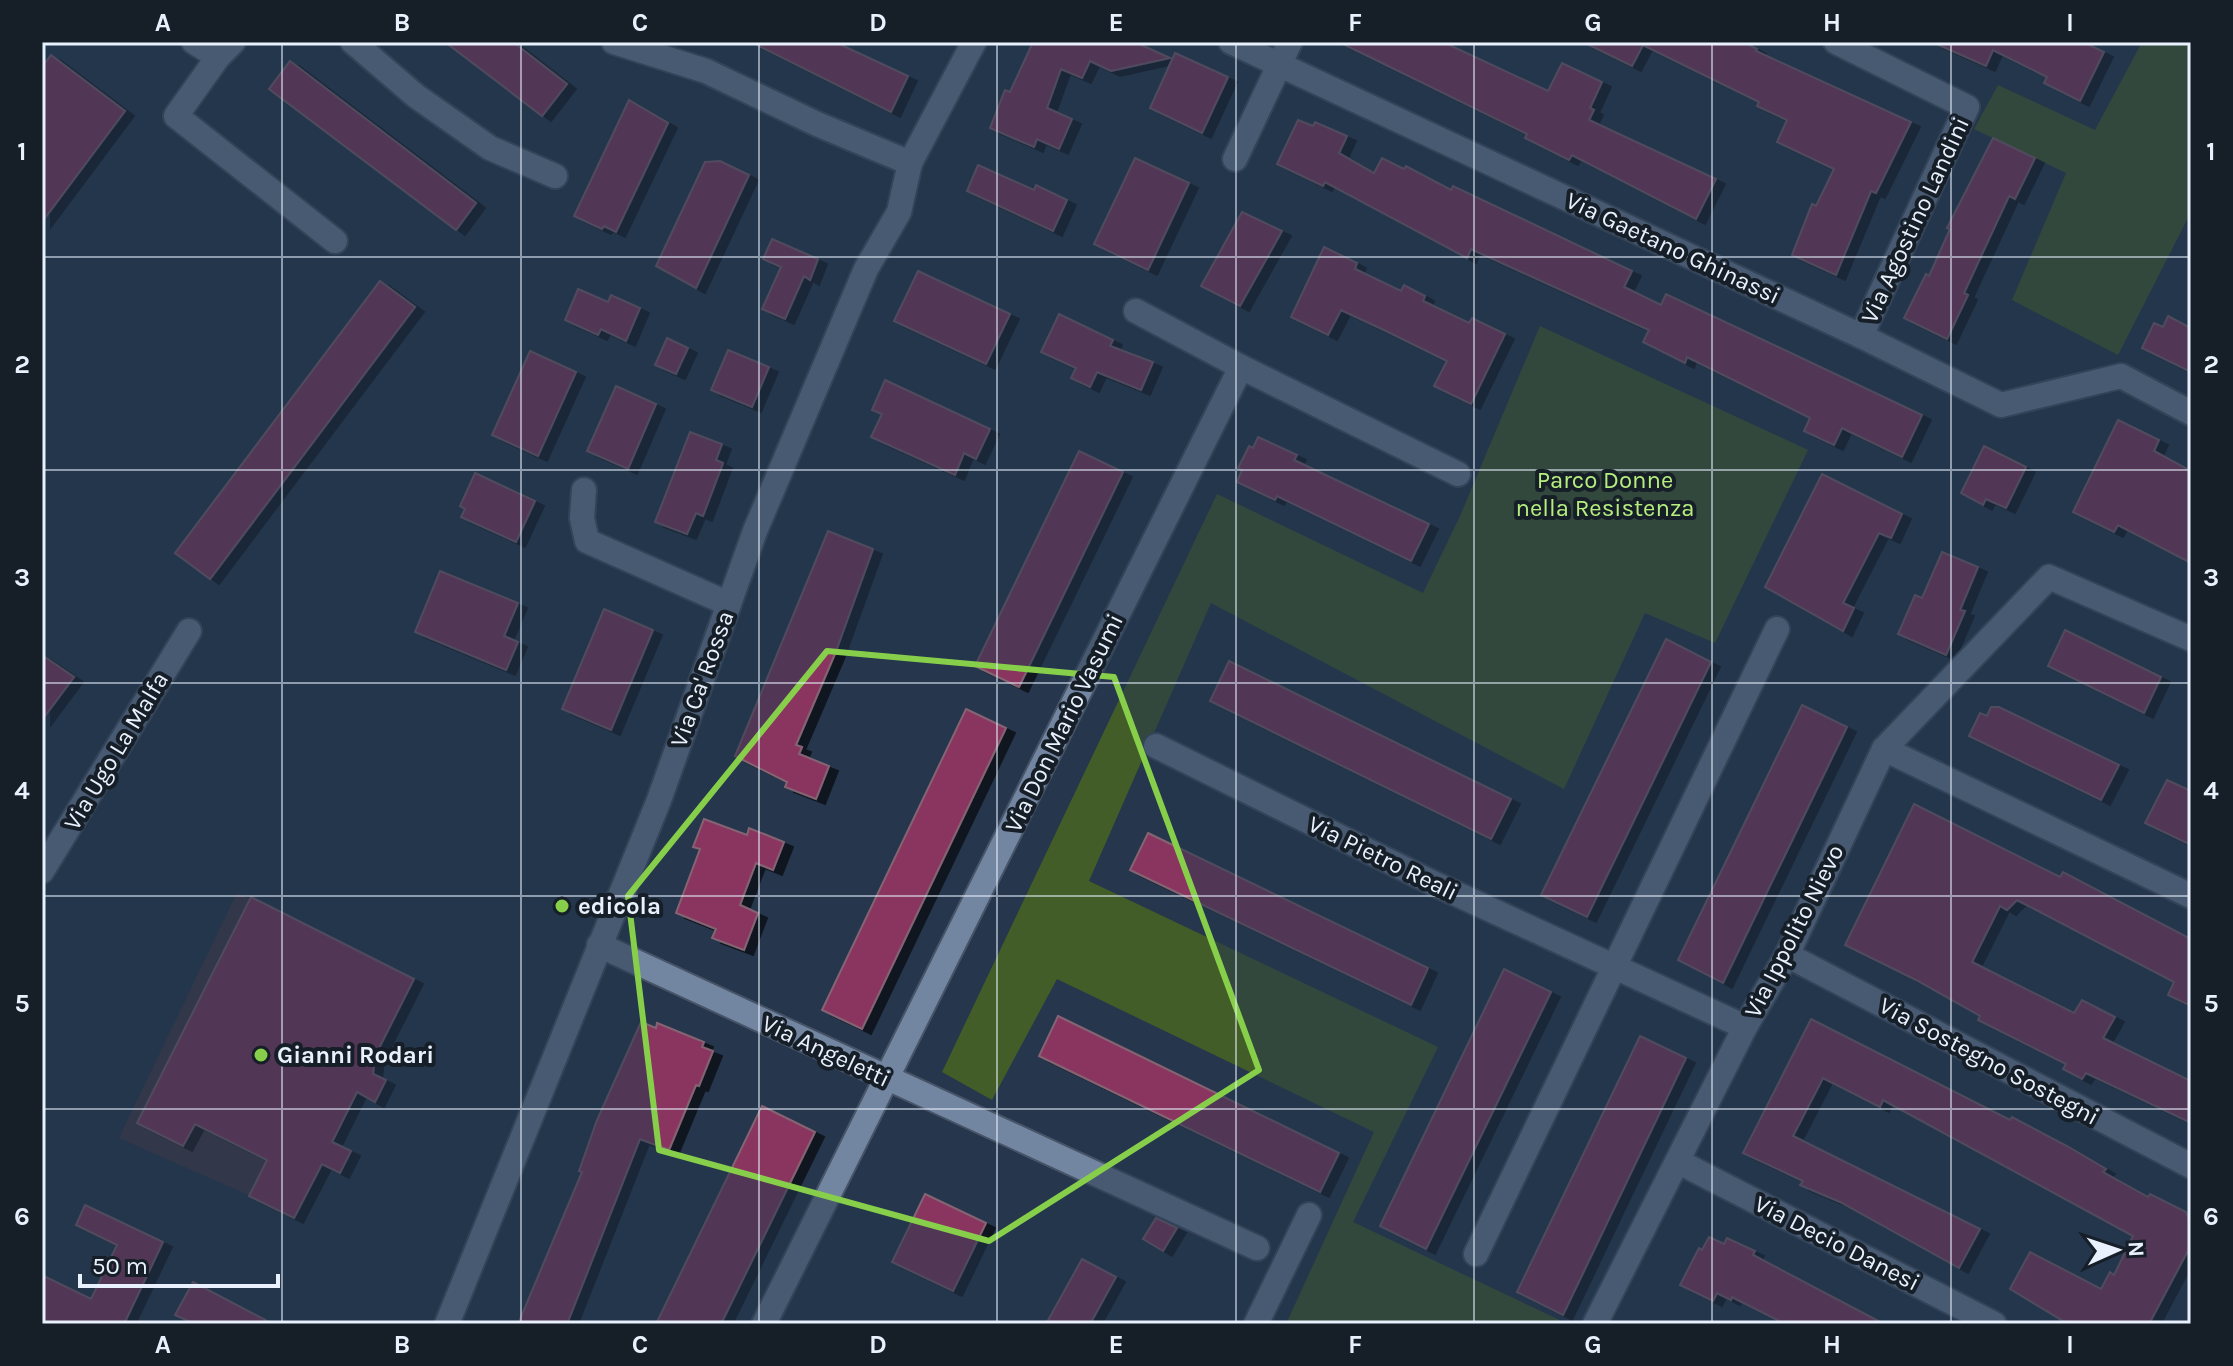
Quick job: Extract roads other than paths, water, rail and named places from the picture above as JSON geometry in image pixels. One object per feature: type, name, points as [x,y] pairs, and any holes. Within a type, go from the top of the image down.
[{"type":"street","points":[[194,42],[226,50],[176,116],[335,241]]},
{"type":"street","points":[[353,42],[416,96],[490,148],[555,176]]},
{"type":"street","points":[[614,42],[706,71],[817,124],[910,163]]},
{"type":"street","name":"Via Ca' Rossa","points":[[447,1324],[659,800],[755,531],[866,269],[899,212],[910,163],[974,42]]},
{"type":"street","name":"Via Gaetano Ghinassi","points":[[1231,42],[1285,53],[2001,405],[2121,376],[2191,413]]},
{"type":"street","name":"Via Agostino Landini","points":[[1836,42],[1967,107],[1861,336]]},
{"type":"street","points":[[1235,159],[1285,53]]},
{"type":"street","points":[[1136,311],[1241,367],[1458,474]]},
{"type":"street","name":"Via Don Mario Vasumi","points":[[764,1324],[1241,367]]},
{"type":"street","points":[[584,490],[582,518],[587,541],[729,604]]},
{"type":"street","name":"Via Ippolito Nievo","points":[[1595,1324],[1745,1027],[1787,955],[1884,749],[2049,577],[2191,639]]},
{"type":"street","points":[[1476,1254],[1611,967],[1777,629]]},
{"type":"street","name":"Via Ugo La Malfa","points":[[42,871],[189,631]]},
{"type":"street","name":"Via Pietro Reali","points":[[1156,746],[1611,967],[1745,1027]]},
{"type":"street","points":[[1884,749],[2191,896]]},
{"type":"street","name":"Via Angeletti","points":[[599,945],[1257,1248]]},
{"type":"street","name":"Via Sostegno Sostegni","points":[[1787,955],[2191,1166]]},
{"type":"street","name":"Via Decio Danesi","points":[[1679,1162],[1994,1324]]},
{"type":"street","points":[[1256,1324],[1309,1215]]},
{"type":"place","name":"edicola","points":[[562,906]]},
{"type":"place","name":"Gianni Rodari","points":[[261,1055]]},
{"type":"park label","name":"Parco Donne nella Resistenza","points":[[1605,494]]}]
